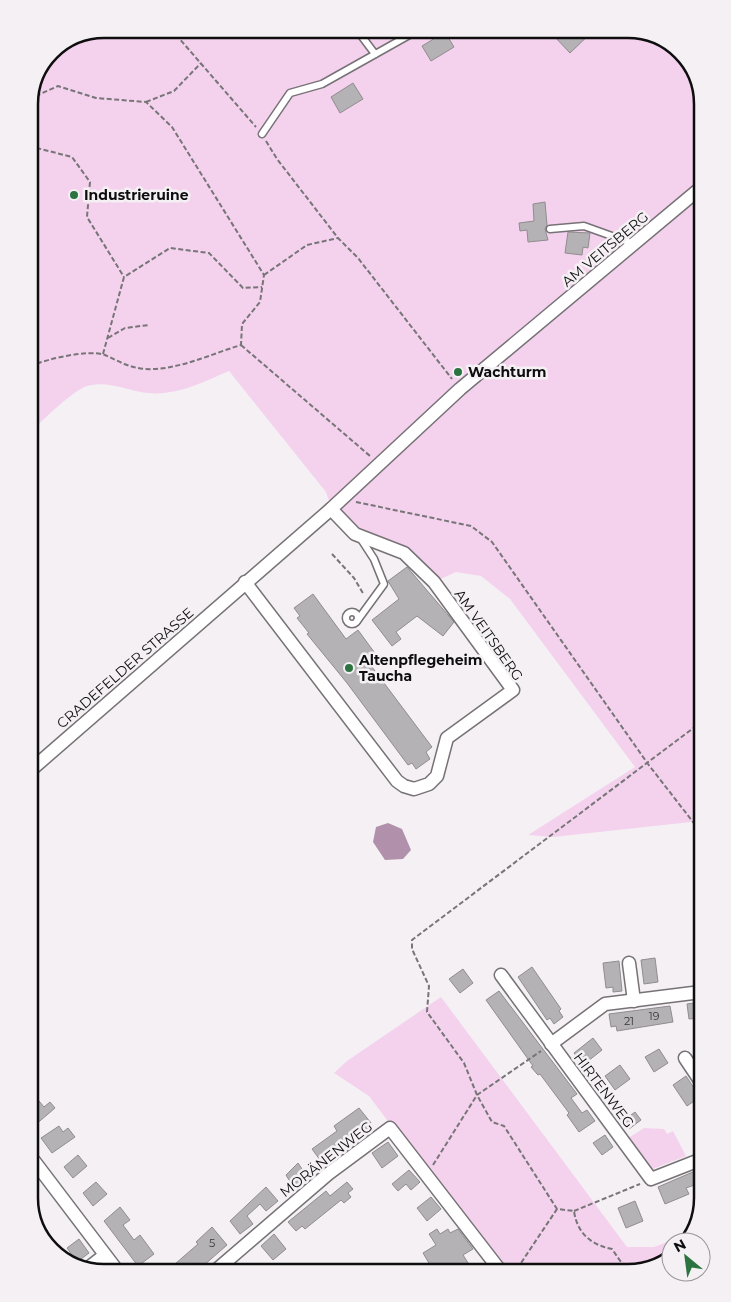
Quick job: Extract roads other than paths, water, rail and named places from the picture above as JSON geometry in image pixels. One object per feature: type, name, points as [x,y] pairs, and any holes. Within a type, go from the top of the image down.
[{"type":"street","name":"AM VEITSBERG","points":[[215,608],[331,510],[460,389],[636,244],[694,194]]},
{"type":"street","name":"AM VEITSBERG","points":[[245,582],[397,781],[404,786],[414,789],[422,787],[437,776],[447,738],[513,690],[434,582],[404,553],[359,537],[331,510]]},
{"type":"street","name":"CRADEFELDER STRASSE","points":[[37,765],[215,608]]},
{"type":"street","points":[[629,963],[634,1000]]},
{"type":"street","name":"HIRTENWEG","points":[[501,975],[651,1178],[694,1162]]},
{"type":"street","points":[[551,1044],[604,1004],[694,993]]},
{"type":"street","points":[[685,1058],[694,1071]]},
{"type":"street","name":"MORÄNENWEG","points":[[223,1264],[328,1174],[390,1128],[495,1264]]},
{"type":"street","points":[[37,1165],[112,1264]]},
{"type":"street","points":[[94,1263],[105,1255]]},
{"type":"lane","points":[[363,38],[375,54]]},
{"type":"lane","points":[[262,134],[290,93],[322,84],[404,38]]},
{"type":"lane","points":[[550,229],[584,226],[636,244]]},
{"type":"lane","points":[[357,621],[384,584],[374,558],[359,537]]},
{"type":"place","name":"Industrieruine","points":[[74,195]]},
{"type":"place","name":"Wachturm","points":[[458,372]]},
{"type":"place","name":"Altenpflegeheim Taucha","points":[[349,668]]}]
